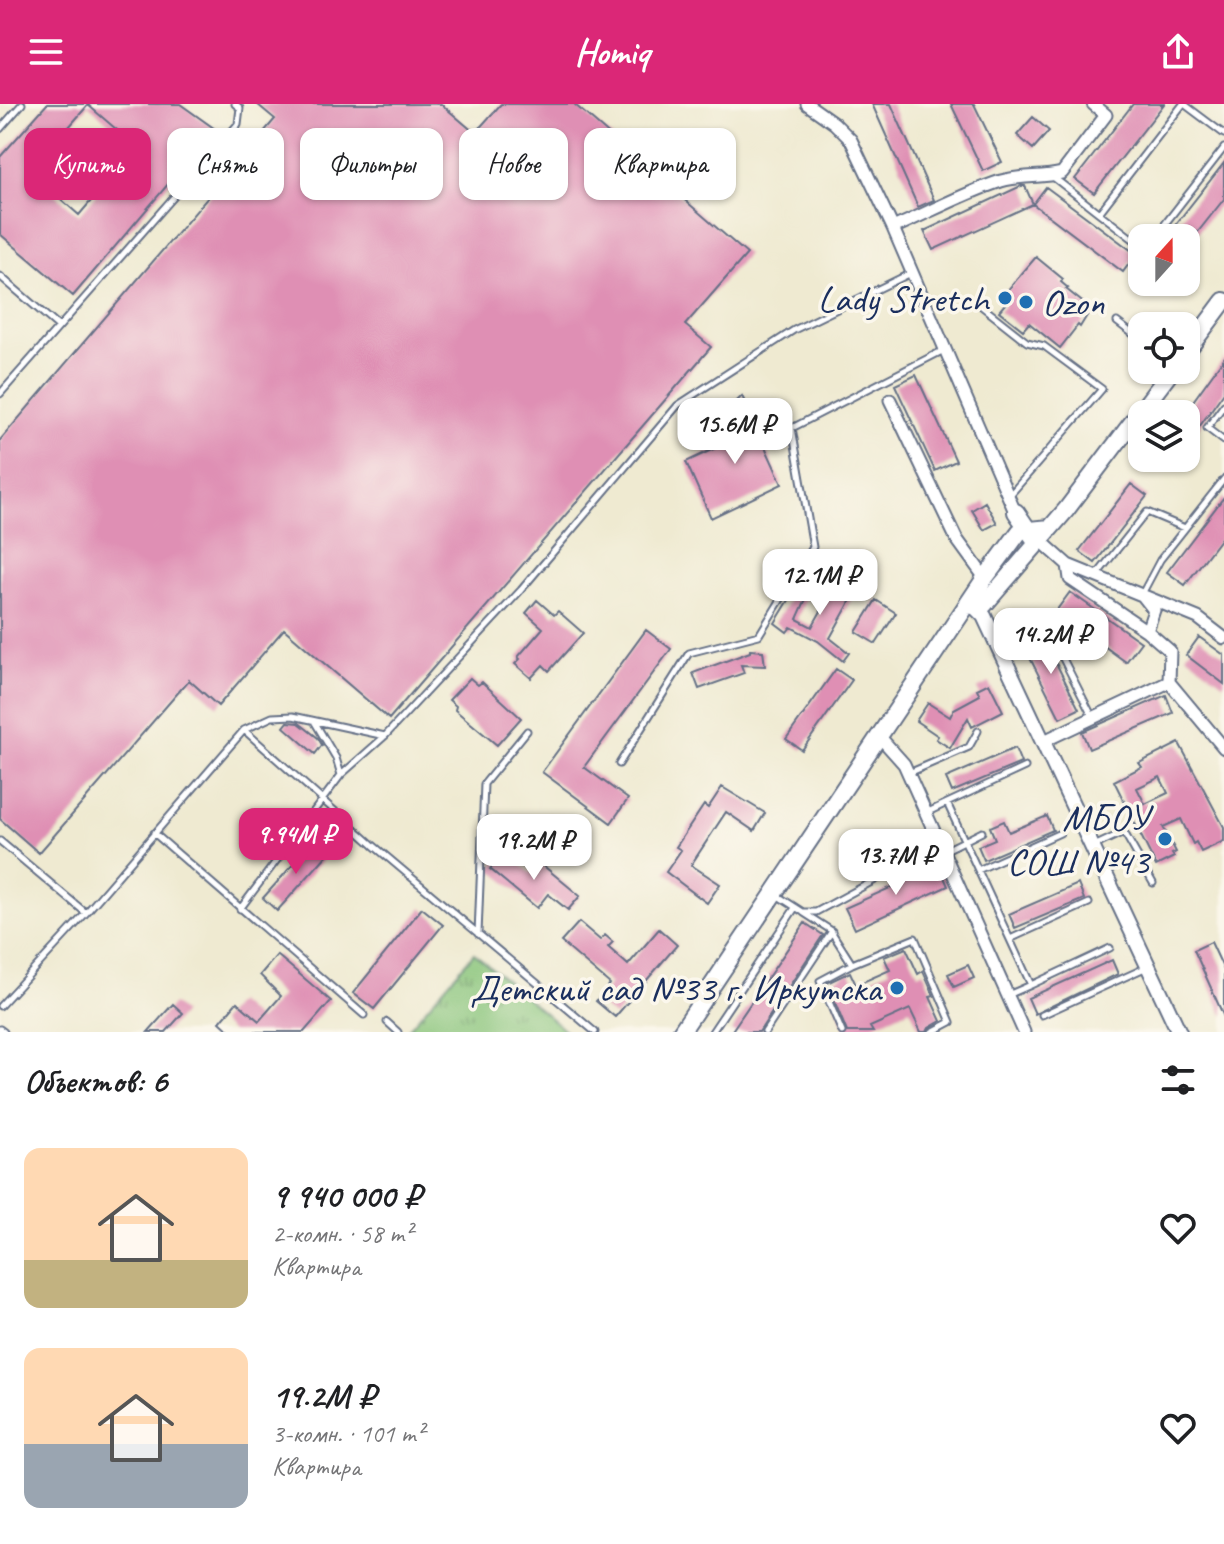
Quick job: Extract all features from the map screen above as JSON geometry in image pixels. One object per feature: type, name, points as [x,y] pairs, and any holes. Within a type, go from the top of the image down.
[{"type":"main road","points":[[1200,333],[1224,301]]},
{"type":"main road","points":[[968,604],[984,605],[1066,510],[1161,384]]},
{"type":"main road","points":[[1016,512],[1040,540]]},
{"type":"main road","points":[[683,1031],[985,578],[1020,531],[1040,540]]},
{"type":"street","points":[[807,104],[851,140],[893,228],[1016,512],[1020,531]]},
{"type":"street","points":[[893,228],[1001,181],[1062,173],[1106,115],[1093,104]]},
{"type":"street","points":[[890,400],[956,538],[985,578]]},
{"type":"street","points":[[1040,540],[1068,565],[1198,618],[1224,638]]},
{"type":"street","points":[[1068,565],[1070,579],[1147,631],[1170,651],[1169,682],[1224,748]]},
{"type":"street","points":[[1142,595],[1154,610],[1147,631]]},
{"type":"street","points":[[968,604],[984,616],[1179,1032]]},
{"type":"street","points":[[1044,741],[1169,682]]},
{"type":"street","points":[[879,736],[904,764],[1024,1032]]},
{"type":"lane","points":[[0,129],[22,104]]},
{"type":"lane","points":[[0,394],[238,124],[240,108],[235,104]]},
{"type":"lane","points":[[1099,213],[1184,104],[1224,134]]},
{"type":"lane","points":[[1165,224],[1224,148]]},
{"type":"lane","points":[[1051,176],[1128,235]]},
{"type":"lane","points":[[240,909],[341,775],[385,736],[521,590],[678,405],[794,330],[912,272]]},
{"type":"lane","points":[[0,276],[59,327]]},
{"type":"lane","points":[[975,301],[1027,342],[1044,346],[1102,389],[1009,496]]},
{"type":"lane","points":[[1117,322],[1128,330]]},
{"type":"lane","points":[[619,764],[689,653],[759,635],[813,547],[792,428],[945,349]]},
{"type":"lane","points":[[1224,405],[1207,428],[1224,441]]},
{"type":"lane","points":[[1142,595],[1160,560],[1224,479]]},
{"type":"lane","points":[[1095,577],[1147,512],[1185,528]]},
{"type":"lane","points":[[996,645],[1045,623],[1093,717]]},
{"type":"lane","points":[[0,1006],[86,913],[244,730],[272,717],[293,716],[385,736]]},
{"type":"lane","points":[[314,720],[336,758],[341,775]]},
{"type":"lane","points":[[244,730],[595,1032]]},
{"type":"lane","points":[[478,934],[484,784],[527,731]]},
{"type":"lane","points":[[908,773],[969,747],[978,731]]},
{"type":"lane","points":[[926,813],[1025,767]]},
{"type":"lane","points":[[947,803],[1031,985]]},
{"type":"lane","points":[[803,912],[816,912],[942,848],[982,832]]},
{"type":"lane","points":[[1093,847],[1124,832],[1153,883]]},
{"type":"lane","points":[[154,833],[364,1015]]},
{"type":"lane","points":[[978,870],[1060,833]]},
{"type":"lane","points":[[0,841],[86,913]]},
{"type":"lane","points":[[774,893],[831,930],[852,964]]},
{"type":"lane","points":[[1010,939],[1089,903]]},
{"type":"lane","points":[[712,1032],[795,908]]},
{"type":"lane","points":[[765,1032],[831,930]]},
{"type":"lane","points":[[842,1032],[820,981],[915,938],[951,1022],[932,1032]]},
{"type":"lane","points":[[1007,995],[1110,948]]},
{"type":"lane","points":[[1042,1015],[1148,966]]},
{"type":"lane","points":[[387,1022],[398,1032]]},
{"type":"green space","points":[[474,953],[567,1032],[414,1032],[409,1028]]},
{"type":"building","points":[[47,104],[180,104],[214,128],[167,128],[167,185],[73,296],[0,234],[0,157],[24,130],[24,200],[62,200],[79,215],[92,200],[151,200],[151,128],[115,128],[88,105],[68,128],[26,128]]},
{"type":"building","points":[[257,104],[441,104],[469,128],[459,128],[459,200],[568,200],[568,128],[479,128],[501,104],[574,104],[602,128],[584,128],[584,200],[685,200],[747,254],[685,325],[711,347],[389,719],[284,629],[218,706],[189,680],[39,853],[0,819],[0,440],[206,200],[284,200],[284,128],[267,128],[275,119]]},
{"type":"building","points":[[872,104],[891,104],[934,200],[918,207]]},
{"type":"building","points":[[951,104],[974,104],[1002,162],[983,171]]},
{"type":"building","points":[[1133,104],[1164,104],[1094,193],[1075,179]]},
{"type":"building","points":[[1033,117],[1049,131],[1033,149],[1017,135]]},
{"type":"building","points":[[1224,163],[1224,199],[1200,229],[1200,224],[1176,224]]},
{"type":"building","points":[[1025,186],[1033,204],[933,250],[924,231]]},
{"type":"building","points":[[1046,187],[1128,248],[1128,265],[1123,272],[1033,204]]},
{"type":"building","points":[[1036,257],[1063,279],[1061,282],[1066,289],[1091,309],[1080,327],[1078,325],[1060,348],[1029,323],[1023,330],[999,311],[1005,304],[1000,299]]},
{"type":"building","points":[[1224,358],[1224,392],[1200,426],[1200,400],[1194,400]]},
{"type":"building","points":[[916,375],[956,461],[935,471],[895,385]]},
{"type":"building","points":[[742,396],[782,484],[711,518],[686,462],[735,439],[724,414]]},
{"type":"building","points":[[1131,484],[1147,496],[1095,563],[1079,551]]},
{"type":"building","points":[[1224,497],[1224,534],[1185,585],[1167,572]]},
{"type":"building","points":[[985,502],[997,523],[984,530],[972,510]]},
{"type":"building","points":[[842,574],[851,579],[846,589],[855,593],[830,638],[849,653],[843,661],[818,641],[791,627],[787,632],[775,623],[794,592],[806,599],[797,619],[812,627]]},
{"type":"building","points":[[1070,592],[1141,642],[1126,662],[1056,611]]},
{"type":"building","points":[[537,600],[554,615],[558,611],[583,633],[549,671],[543,665],[531,678],[515,664],[543,628],[526,613]]},
{"type":"building","points":[[876,600],[896,613],[876,644],[856,632]]},
{"type":"building","points":[[646,630],[671,649],[584,767],[628,799],[611,823],[542,772]]},
{"type":"building","points":[[1042,635],[1079,709],[1060,718],[1023,644]]},
{"type":"building","points":[[1199,637],[1224,655],[1224,684],[1186,655]]},
{"type":"building","points":[[750,650],[763,651],[765,666],[741,665],[744,673],[699,689],[693,673]]},
{"type":"building","points":[[836,669],[852,680],[802,750],[786,739]]},
{"type":"building","points":[[470,678],[478,685],[482,682],[521,718],[497,745],[455,710],[456,706],[449,700]]},
{"type":"building","points":[[989,683],[1003,711],[972,727],[968,718],[950,748],[916,721],[928,703],[950,717],[954,709],[980,695],[977,689]]},
{"type":"building","points":[[1166,695],[1173,713],[1089,749],[1082,732]]},
{"type":"building","points":[[288,722],[299,723],[318,738],[322,745],[315,754],[284,727]]},
{"type":"building","points":[[1179,743],[1224,827],[1224,841],[1201,852],[1196,842],[1193,844],[1181,819],[1163,827],[1176,852],[1172,854],[1174,857],[1156,866],[1114,781],[1142,767],[1139,763]],"holes":[[[1160,777],[1168,793],[1145,804],[1137,788]]]},
{"type":"building","points":[[1015,748],[1021,763],[952,792],[946,778]]},
{"type":"building","points":[[722,787],[765,813],[754,831],[726,812],[691,865],[720,884],[707,903],[666,872],[681,850],[676,847],[704,805],[708,808]]},
{"type":"building","points":[[1047,816],[1053,830],[984,860],[978,846],[995,839],[990,827],[1004,821],[1009,832]]},
{"type":"building","points":[[314,841],[328,854],[277,911],[263,898]]},
{"type":"building","points":[[505,851],[531,873],[540,863],[580,896],[568,910],[548,894],[537,908],[490,869]]},
{"type":"building","points":[[939,866],[948,886],[855,929],[845,908]]},
{"type":"building","points":[[1078,884],[1084,899],[1015,928],[1009,914]]},
{"type":"building","points":[[422,908],[443,925],[374,1009],[353,993]]},
{"type":"building","points":[[579,922],[600,940],[605,935],[613,942],[608,947],[628,965],[659,929],[677,945],[615,1017],[596,1001],[610,984],[561,942]]},
{"type":"building","points":[[805,923],[823,935],[759,1032],[731,1032]]},
{"type":"building","points":[[1211,942],[1224,970],[1224,1017],[1194,950]]},
{"type":"building","name":"Детский сад №33 г. Иркутска","points":[[906,948],[918,974],[923,971],[941,1021],[927,1032],[921,1032],[910,1009],[870,1027],[873,1032],[847,1032],[827,983],[850,972],[856,985],[890,970],[884,957]]},
{"type":"building","points":[[277,955],[331,1001],[304,1032],[231,1032],[220,1022],[237,1002],[259,1021],[281,996],[260,975]]},
{"type":"building","points":[[1112,960],[1118,974],[1035,1014],[1028,998]]},
{"type":"building","points":[[968,965],[974,978],[954,987],[948,974]]},
{"type":"building","points":[[173,1004],[183,1013],[166,1032],[148,1032]]},
{"type":"place","name":"Lady Stretch","points":[[1005,298]]},
{"type":"place","name":"Ozon","points":[[1026,302]]},
{"type":"place","name":"МБОУ СОШ №43","points":[[1165,839]]},
{"type":"place","name":"Детский сад №33 г. Иркутска","points":[[897,988]]}]
